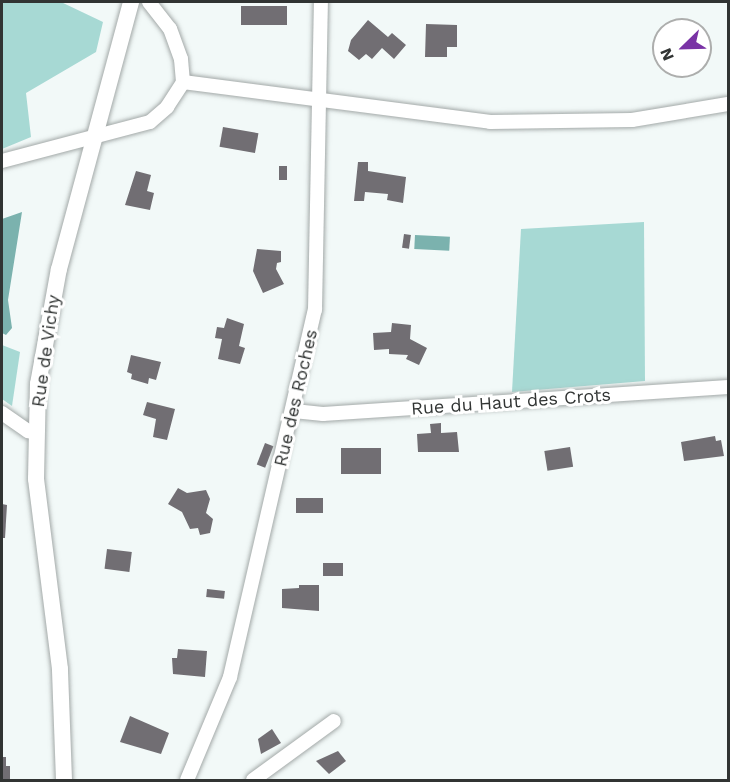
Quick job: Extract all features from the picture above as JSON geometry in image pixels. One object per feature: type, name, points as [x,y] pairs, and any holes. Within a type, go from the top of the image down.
[{"type":"street","name":"Rue de Vichy","points":[[64,780],[60,669],[42,539],[36,432],[38,384],[59,269],[131,2]]},
{"type":"street","points":[[2,161],[150,122],[167,107],[183,82],[181,59],[170,30],[149,2]]},
{"type":"street","name":"Rue des Roches","points":[[188,780],[230,677],[294,411],[315,310],[321,2]]},
{"type":"street","points":[[183,82],[490,122],[632,120],[729,104]]},
{"type":"street","name":"Rue du Haut des Crots","points":[[294,411],[323,414],[729,387]]},
{"type":"street","points":[[2,413],[28,431],[36,432]]},
{"type":"street","points":[[253,780],[334,721]]},
{"type":"shaded area","points":[[2,2],[61,2],[103,22],[96,52],[26,93],[31,137],[2,149]]},
{"type":"shaded area","points":[[22,212],[8,300],[12,328],[6,335],[2,333],[2,219]]},
{"type":"shaded area","points":[[644,222],[645,381],[512,392],[521,229]]},
{"type":"shaded area","points":[[415,235],[450,237],[449,251],[414,249]]},
{"type":"shaded area","points":[[2,345],[20,352],[12,406],[2,399]]},
{"type":"building","points":[[241,6],[287,6],[287,25],[241,25]]},
{"type":"building","points":[[368,20],[388,37],[392,33],[406,45],[394,59],[382,48],[372,59],[366,54],[359,60],[348,51],[351,40]]},
{"type":"building","points":[[426,24],[457,25],[457,47],[447,47],[447,57],[425,57]]},
{"type":"building","points":[[223,127],[258,133],[255,153],[220,147]]},
{"type":"building","points":[[358,162],[368,162],[368,171],[406,177],[403,203],[387,200],[388,194],[365,192],[364,201],[354,201]]},
{"type":"building","points":[[279,166],[287,166],[287,180],[279,180]]},
{"type":"building","points":[[136,171],[151,175],[147,191],[154,193],[150,210],[125,205]]},
{"type":"building","points":[[404,234],[411,235],[409,249],[402,248]]},
{"type":"building","points":[[257,249],[281,251],[281,262],[277,263],[276,269],[284,284],[263,293],[253,271]]},
{"type":"building","points":[[227,318],[244,324],[239,346],[245,348],[240,364],[218,359],[222,339],[215,338],[217,327],[224,328]]},
{"type":"building","points":[[392,323],[411,325],[410,339],[427,348],[419,365],[406,359],[408,355],[389,354],[389,349],[374,350],[373,333],[391,332]]},
{"type":"building","points":[[131,355],[161,362],[156,380],[149,378],[148,384],[131,379],[132,374],[127,372]]},
{"type":"building","points":[[147,402],[175,409],[167,440],[153,437],[156,419],[143,415]]},
{"type":"building","points":[[441,423],[441,433],[457,432],[459,452],[418,452],[417,434],[431,433],[430,424]]},
{"type":"building","points":[[715,436],[716,441],[721,440],[724,456],[684,461],[681,442]]},
{"type":"building","points":[[265,443],[273,446],[265,468],[257,464]]},
{"type":"building","points":[[570,447],[573,467],[547,471],[544,451]]},
{"type":"building","points":[[341,448],[381,448],[381,474],[341,474]]},
{"type":"building","points":[[178,488],[187,493],[206,490],[210,499],[206,513],[213,519],[210,533],[200,535],[198,528],[190,529],[182,512],[168,504]]},
{"type":"building","points":[[296,498],[323,498],[323,513],[296,513]]},
{"type":"building","points":[[2,504],[7,505],[5,538],[2,538]]},
{"type":"building","points":[[107,549],[132,552],[129,572],[105,569]]},
{"type":"building","points":[[323,563],[343,563],[343,576],[323,576]]},
{"type":"building","points":[[299,585],[319,585],[319,611],[282,608],[282,589],[299,588]]},
{"type":"building","points":[[207,589],[225,591],[224,599],[206,597]]},
{"type":"building","points":[[178,649],[207,651],[205,677],[173,674],[172,658],[177,658]]},
{"type":"building","points":[[130,716],[169,733],[161,754],[120,742]]},
{"type":"building","points":[[272,729],[281,743],[261,754],[258,739]]},
{"type":"building","points":[[338,751],[346,761],[329,774],[316,761]]},
{"type":"building","points":[[2,757],[6,757],[6,766],[10,766],[10,780],[2,780]]}]
